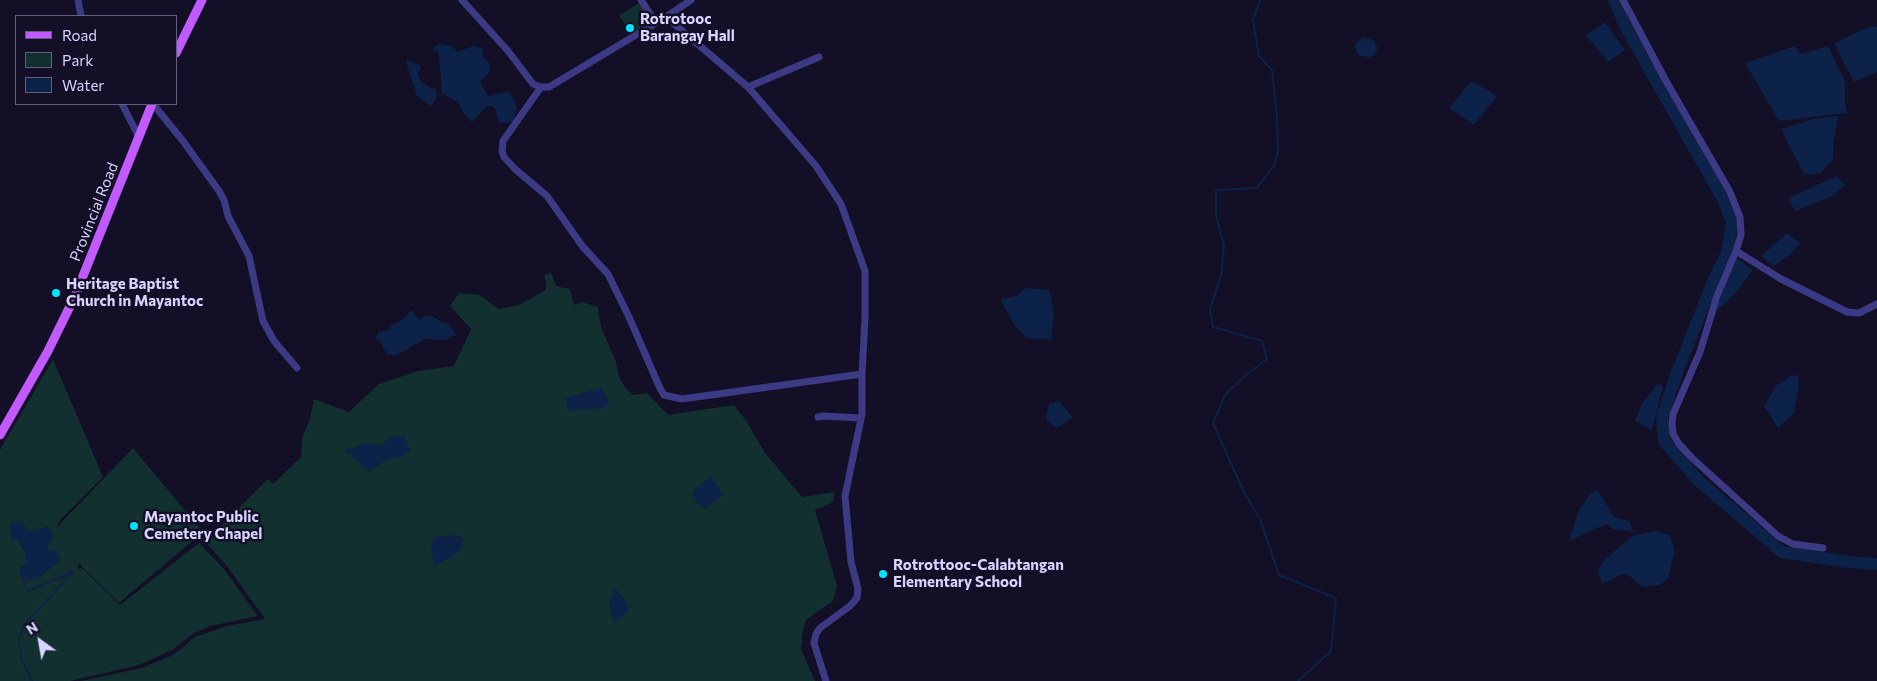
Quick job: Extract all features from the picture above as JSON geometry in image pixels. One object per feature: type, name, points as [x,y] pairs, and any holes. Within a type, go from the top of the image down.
[{"type":"main road","points":[[178,49],[202,0]]},
{"type":"main road","name":"Provincial Road","points":[[1,429],[48,351],[75,296],[153,105]]},
{"type":"street","points":[[78,0],[81,15]]},
{"type":"street","points":[[462,0],[508,51],[533,84],[541,88],[549,87],[691,0]]},
{"type":"street","points":[[641,0],[656,23]]},
{"type":"street","points":[[1623,0],[1666,81],[1730,192],[1740,216],[1741,235],[1736,252],[1717,296],[1700,352],[1673,414],[1674,434],[1679,444],[1692,458],[1778,536],[1792,544],[1823,548]]},
{"type":"street","points":[[666,17],[735,74],[816,166],[841,204],[864,271],[865,318],[861,418],[845,496],[851,562],[858,589],[857,598],[850,606],[820,628],[816,634],[814,643],[826,681]]},
{"type":"street","points":[[748,87],[819,57]]},
{"type":"street","points":[[541,88],[503,142],[502,151],[504,156],[515,169],[547,196],[583,247],[608,274],[664,395],[682,400],[862,374]]},
{"type":"street","points":[[123,105],[139,137]]},
{"type":"street","points":[[154,105],[183,141],[224,200],[228,216],[249,256],[263,321],[274,341],[297,368]]},
{"type":"street","points":[[1736,252],[1780,279],[1847,312],[1859,313],[1877,304]]},
{"type":"street","points":[[818,417],[861,418]]},
{"type":"green space","points":[[641,2],[654,23],[632,37],[619,15]]},
{"type":"green space","points":[[551,273],[556,286],[570,289],[574,305],[582,302],[598,307],[601,327],[616,362],[619,377],[624,386],[633,395],[647,393],[668,415],[734,405],[747,422],[765,453],[802,497],[835,492],[833,502],[815,510],[837,586],[833,601],[806,620],[803,631],[801,649],[815,681],[81,681],[142,668],[173,655],[195,637],[227,626],[265,619],[227,566],[205,542],[268,479],[273,484],[301,457],[302,438],[310,419],[314,399],[349,412],[379,384],[418,371],[454,366],[471,329],[450,306],[459,293],[480,295],[498,309],[519,305],[546,290],[544,275]]},
{"type":"green space","points":[[53,359],[103,477],[61,519],[56,528],[133,448],[203,532],[119,603],[80,563],[77,566],[79,569],[82,568],[120,605],[199,543],[223,568],[258,616],[210,626],[194,633],[172,650],[139,665],[70,681],[0,681],[0,450]],"holes":[[[20,522],[29,531],[48,527],[47,547],[57,563],[36,579],[23,579],[20,574],[21,568],[26,563],[26,554],[18,540]]]},
{"type":"water","points":[[1605,22],[1625,50],[1608,62],[1586,35]]},
{"type":"water","points":[[1871,26],[1877,27],[1877,72],[1854,82],[1834,43]]},
{"type":"water","points":[[1363,37],[1374,40],[1378,49],[1370,58],[1358,55],[1354,45]]},
{"type":"water","points":[[442,44],[453,47],[457,52],[474,46],[482,48],[483,57],[490,64],[489,73],[480,82],[488,96],[509,92],[517,107],[513,122],[499,123],[495,108],[488,105],[472,122],[458,103],[442,93],[439,56],[437,51],[433,49],[437,45]]},
{"type":"water","points":[[1795,46],[1801,54],[1828,46],[1845,81],[1847,113],[1779,121],[1745,63]]},
{"type":"water","points":[[407,60],[421,66],[418,74],[421,82],[436,89],[437,98],[431,106],[417,96]]},
{"type":"water","points":[[1471,81],[1497,96],[1474,125],[1449,108]]},
{"type":"water","points":[[1838,116],[1833,159],[1820,174],[1804,174],[1781,129],[1814,119]]},
{"type":"water","points":[[1837,176],[1845,185],[1831,197],[1795,211],[1788,198]]},
{"type":"water","points":[[1787,233],[1800,243],[1791,254],[1773,266],[1761,256]]},
{"type":"water","points":[[1736,258],[1753,270],[1736,293],[1719,309],[1716,309]]},
{"type":"water","points":[[1024,288],[1049,290],[1054,312],[1051,340],[1026,338],[1015,326],[1000,300],[1017,296]]},
{"type":"water","points":[[412,310],[416,317],[421,320],[425,315],[432,316],[443,323],[448,323],[457,336],[445,340],[425,339],[397,355],[387,355],[380,341],[376,339],[378,332],[390,330],[391,325],[401,321]]},
{"type":"water","points":[[1798,375],[1799,385],[1794,413],[1778,428],[1764,406],[1776,386],[1790,376]]},
{"type":"water","points":[[1657,384],[1663,386],[1652,431],[1635,421],[1642,404]]},
{"type":"water","points":[[601,388],[609,401],[605,408],[568,411],[566,398]]},
{"type":"water","points":[[1059,401],[1073,418],[1056,428],[1046,420],[1049,404]]},
{"type":"water","points":[[404,435],[410,450],[404,456],[386,460],[368,472],[351,454],[345,453],[347,448],[353,449],[362,443],[382,445],[388,438]]},
{"type":"water","points":[[710,477],[724,494],[705,509],[696,502],[692,492]]},
{"type":"water","points":[[1597,489],[1614,517],[1629,521],[1633,532],[1613,529],[1606,524],[1569,541],[1578,512],[1590,494]]},
{"type":"water","points":[[20,522],[29,531],[48,527],[54,536],[47,547],[50,551],[56,550],[61,560],[36,579],[23,579],[20,574],[21,568],[26,563],[26,554],[18,540],[11,541],[10,524]]},
{"type":"water","points":[[1656,531],[1670,535],[1675,550],[1668,579],[1660,585],[1643,587],[1625,573],[1602,584],[1598,571],[1604,560],[1632,536]]},
{"type":"water","points":[[455,535],[464,538],[461,549],[450,558],[434,566],[431,548],[434,537]]},
{"type":"water","points":[[615,588],[624,599],[629,611],[614,624],[609,604]]},
{"type":"waterway","points":[[1260,0],[1253,20],[1259,56],[1272,70],[1277,116],[1278,151],[1275,164],[1257,188],[1216,190],[1216,216],[1224,245],[1221,276],[1210,309],[1213,327],[1262,341],[1267,359],[1247,374],[1225,395],[1213,423],[1243,490],[1260,519],[1279,575],[1336,598],[1331,651],[1298,681]]},
{"type":"waterway","points":[[1614,0],[1625,26],[1724,201],[1732,222],[1727,252],[1714,279],[1662,416],[1664,441],[1699,481],[1782,552],[1849,562],[1877,564]]},
{"type":"waterway","points":[[32,681],[21,658],[19,639],[24,625],[73,572]]},
{"type":"waterway","points":[[27,589],[27,591],[71,573]]},
{"type":"waterway","points":[[23,579],[25,585]]},
{"type":"place","name":"Rotrotooc Barangay Hall","points":[[630,28]]},
{"type":"place","name":"Heritage Baptist Church in Mayantoc","points":[[56,293]]},
{"type":"place","name":"Mayantoc Public Cemetery Chapel","points":[[134,526]]},
{"type":"place","name":"Rotrottooc-Calabtangan Elementary School","points":[[883,574]]}]
